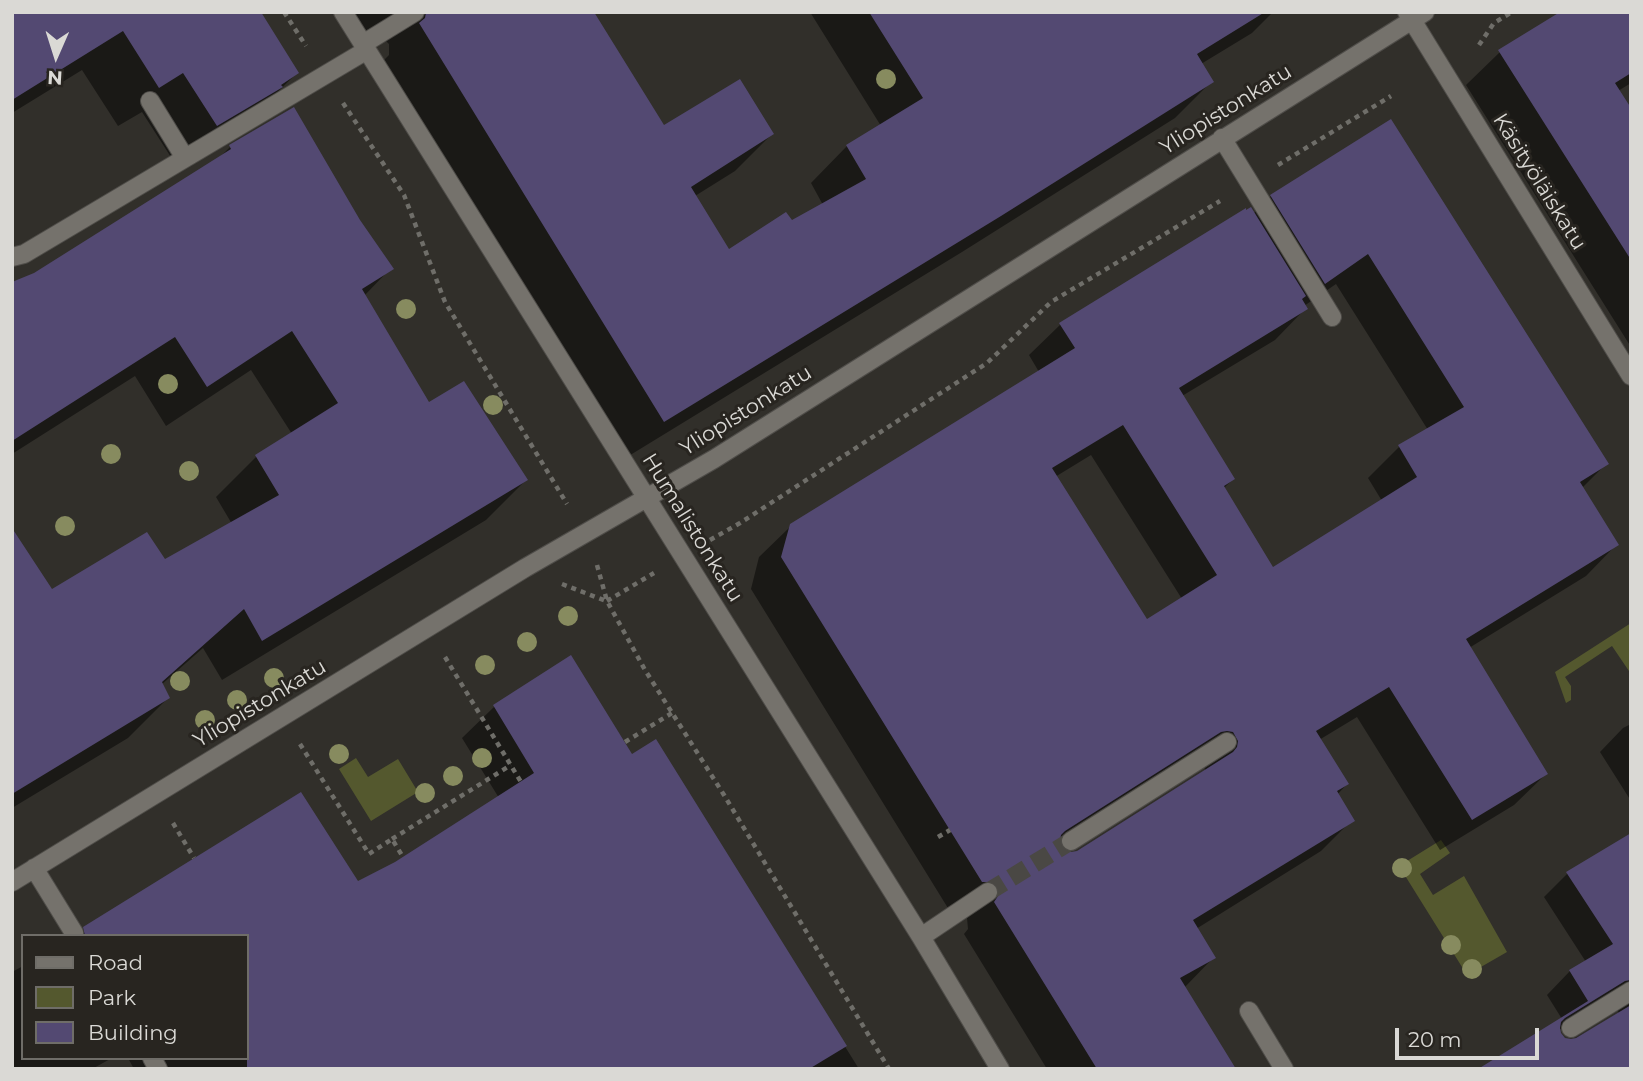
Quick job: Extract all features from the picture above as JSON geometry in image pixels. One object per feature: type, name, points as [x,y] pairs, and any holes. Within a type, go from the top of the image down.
[{"type":"street","name":"Humalistonkatu","points":[[343,12],[921,937],[1000,1069]]},
{"type":"street","points":[[12,257],[24,254],[325,75],[415,12]]},
{"type":"street","name":"Yliopistonkatu","points":[[12,882],[536,561],[714,459],[1415,15]]},
{"type":"street","name":"Käsityöläiskatu","points":[[1415,15],[1631,376]]},
{"type":"street","points":[[150,101],[185,158]]},
{"type":"street","points":[[1222,138],[1332,317]]},
{"type":"street","points":[[1071,841],[1227,742]]},
{"type":"street","points":[[34,868],[74,933]]},
{"type":"street","points":[[921,937],[988,892]]},
{"type":"street","points":[[1572,1028],[1631,991]]},
{"type":"street","points":[[1250,1011],[1284,1069]]},
{"type":"path","points":[[284,12],[404,195],[445,302],[555,482]]},
{"type":"path","points":[[1479,45],[1494,23],[1512,12]]},
{"type":"path","points":[[740,523],[986,363],[1051,302],[1391,96]]},
{"type":"path","points":[[607,601],[645,670],[724,795],[887,1068]]},
{"type":"path","points":[[443,653],[521,782]]},
{"type":"path","points":[[625,742],[672,713]]},
{"type":"path","points":[[300,743],[369,854],[511,765]]},
{"type":"path","points":[[172,822],[194,858]]},
{"type":"path","points":[[939,837],[950,830]]},
{"type":"path","points":[[392,839],[403,857]]},
{"type":"green space","points":[[1631,623],[1631,674],[1612,646],[1565,677],[1571,686],[1571,700],[1566,703],[1555,672]]},
{"type":"green space","points":[[356,758],[368,777],[398,759],[418,792],[371,821],[339,769]]},
{"type":"green space","points":[[1441,840],[1450,853],[1420,874],[1433,895],[1464,876],[1507,952],[1467,975],[1399,866]]},
{"type":"building","points":[[12,12],[261,12],[299,73],[281,85],[283,87],[217,126],[183,73],[159,88],[123,31],[12,100]]},
{"type":"building","points":[[426,12],[594,12],[664,125],[740,79],[774,134],[691,187],[729,249],[786,212],[792,220],[866,179],[846,145],[923,98],[869,12],[1265,12],[1197,54],[1214,82],[664,422],[419,23],[425,18]]},
{"type":"building","points":[[1560,12],[1631,12],[1631,73],[1615,83],[1631,108],[1631,260],[1498,50]]},
{"type":"building","points":[[294,107],[360,220],[394,269],[362,289],[429,402],[464,381],[528,480],[262,641],[244,609],[162,682],[170,698],[12,794],[12,528],[52,589],[147,532],[165,559],[279,495],[255,455],[338,403],[292,331],[207,387],[175,337],[12,441],[12,282],[34,273],[231,149],[229,145]]},
{"type":"building","points":[[1391,119],[1609,464],[1580,482],[1619,545],[1466,639],[1548,774],[1472,820],[1389,687],[1316,731],[1349,784],[1337,791],[1355,821],[1193,920],[1216,958],[1180,978],[1236,1069],[1097,1069],[994,902],[998,896],[998,886],[992,882],[982,882],[781,557],[790,524],[1075,348],[1059,323],[1251,207],[1306,296],[1302,299],[1308,309],[1179,388],[1235,479],[1224,486],[1273,567],[1417,477],[1398,445],[1464,407],[1368,254],[1325,284],[1270,195]],"holes":[[[1123,425],[1217,575],[1147,619],[1052,468]],[[1221,732],[1233,732],[1238,741],[1233,752],[1077,851],[1071,852],[1062,848],[1061,835],[1065,831]]]},
{"type":"building","points":[[571,655],[632,754],[656,739],[847,1046],[809,1069],[247,1069],[248,934],[85,934],[83,927],[301,792],[358,881],[395,862],[534,773],[493,705]]},
{"type":"building","points":[[1631,833],[1631,980],[1625,981],[1565,1018],[1560,1028],[1565,1038],[1576,1038],[1631,1005],[1631,1069],[1478,1069],[1588,1001],[1569,970],[1613,944],[1566,872]]},
{"type":"tunnel","points":[[988,892],[1071,841]]}]
